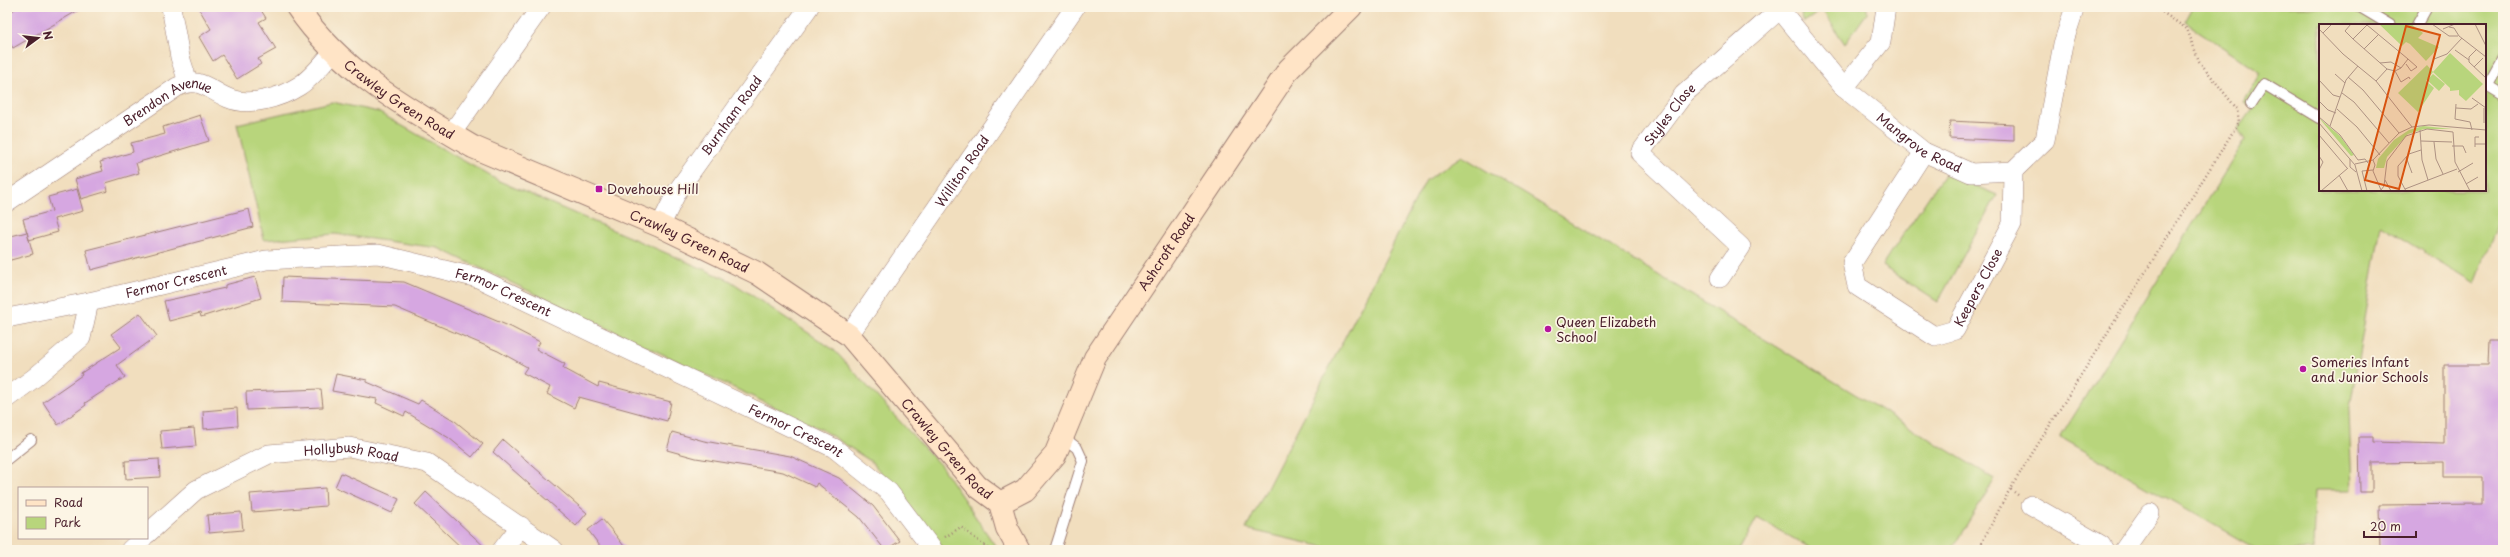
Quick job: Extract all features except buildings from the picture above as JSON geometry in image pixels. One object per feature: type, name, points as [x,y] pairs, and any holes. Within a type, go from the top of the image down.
[{"type":"street","points":[[171,7],[180,57],[188,82]]},
{"type":"street","name":"Crawley Green Road","points":[[297,7],[334,51],[396,100],[451,134],[474,146],[660,226],[757,273],[849,336],[977,486],[1000,503],[1007,528],[1019,550]]},
{"type":"street","points":[[451,134],[541,7]]},
{"type":"street","name":"Burnham Road","points":[[660,226],[678,190],[809,7]]},
{"type":"street","name":"Williton Road","points":[[849,336],[1075,7]]},
{"type":"street","name":"Ashcroft Road","points":[[1000,503],[1025,490],[1055,455],[1095,358],[1289,68],[1351,7]]},
{"type":"street","points":[[1844,88],[1882,42],[1886,7]]},
{"type":"street","points":[[2012,171],[2045,140],[2063,44],[2074,7]]},
{"type":"street","name":"Mangrove Road","points":[[1779,8],[1844,88],[1924,152],[1971,173],[2012,171]]},
{"type":"street","name":"Styles Close","points":[[1720,278],[1741,247],[1640,153],[1684,94],[1779,8]]},
{"type":"street","name":"Brendon Avenue","points":[[7,202],[177,87],[188,82],[198,82],[229,98],[252,101],[275,97],[300,86],[334,51]]},
{"type":"street","name":"Keepers Close","points":[[1924,152],[1852,263],[1857,286],[1934,336],[1955,330],[2012,224],[2012,171]]},
{"type":"street","name":"Fermor Crescent","points":[[7,318],[89,302],[266,260],[378,254],[478,278],[834,448],[889,492],[932,548]]},
{"type":"street","points":[[7,398],[34,378],[81,338],[89,302]]},
{"type":"street","name":"Hollybush Road","points":[[148,533],[196,490],[269,454],[349,447],[427,463],[522,526],[554,550]]},
{"type":"street","points":[[2031,505],[2101,545],[2104,550]]},
{"type":"street","points":[[2124,550],[2150,513]]},
{"type":"street","points":[[502,550],[522,526]]},
{"type":"street","points":[[130,550],[142,539]]},
{"type":"lane","points":[[2360,7],[2388,24]]},
{"type":"lane","points":[[2418,24],[2427,7]]},
{"type":"lane","points":[[2503,58],[2486,84],[2503,95]]},
{"type":"lane","points":[[2251,104],[2264,84],[2319,117]]},
{"type":"lane","points":[[1055,550],[1083,460],[1077,448],[1062,436]]},
{"type":"lane","points":[[7,458],[31,440]]},
{"type":"path","points":[[1978,550],[2010,489],[2239,122],[2237,109],[2199,61],[2186,29],[2155,7]]},
{"type":"path","points":[[2010,489],[2031,505]]},
{"type":"path","points":[[932,548],[961,527],[990,550]]},
{"type":"green space","points":[[1799,7],[1867,7],[1867,13],[1845,44],[1822,10],[1804,22]]},
{"type":"green space","name":"Someries Infant and Junior Schools","points":[[2193,7],[2503,7],[2503,210],[2475,283],[2381,225],[2349,413],[2352,490],[2315,490],[2313,550],[2258,550],[2060,437],[2245,140],[2238,129],[2253,108],[2244,102],[2261,73],[2185,22]]},
{"type":"green space","points":[[332,102],[378,112],[499,181],[729,280],[834,350],[941,466],[998,550],[944,550],[872,462],[821,429],[438,248],[335,234],[264,240],[237,124]]},
{"type":"green space","name":"Queen Elizabeth School","points":[[1462,156],[1995,479],[1951,550],[1814,550],[1757,518],[1739,550],[1338,550],[1246,529],[1426,180]]},
{"type":"green space","points":[[1945,173],[1997,195],[1938,302],[1882,266]]},
{"type":"place","name":"Dovehouse Hill","points":[[599,189]]},
{"type":"place","name":"Queen Elizabeth School","points":[[1548,329]]},
{"type":"place","name":"Someries Infant and Junior Schools","points":[[2303,369]]}]
